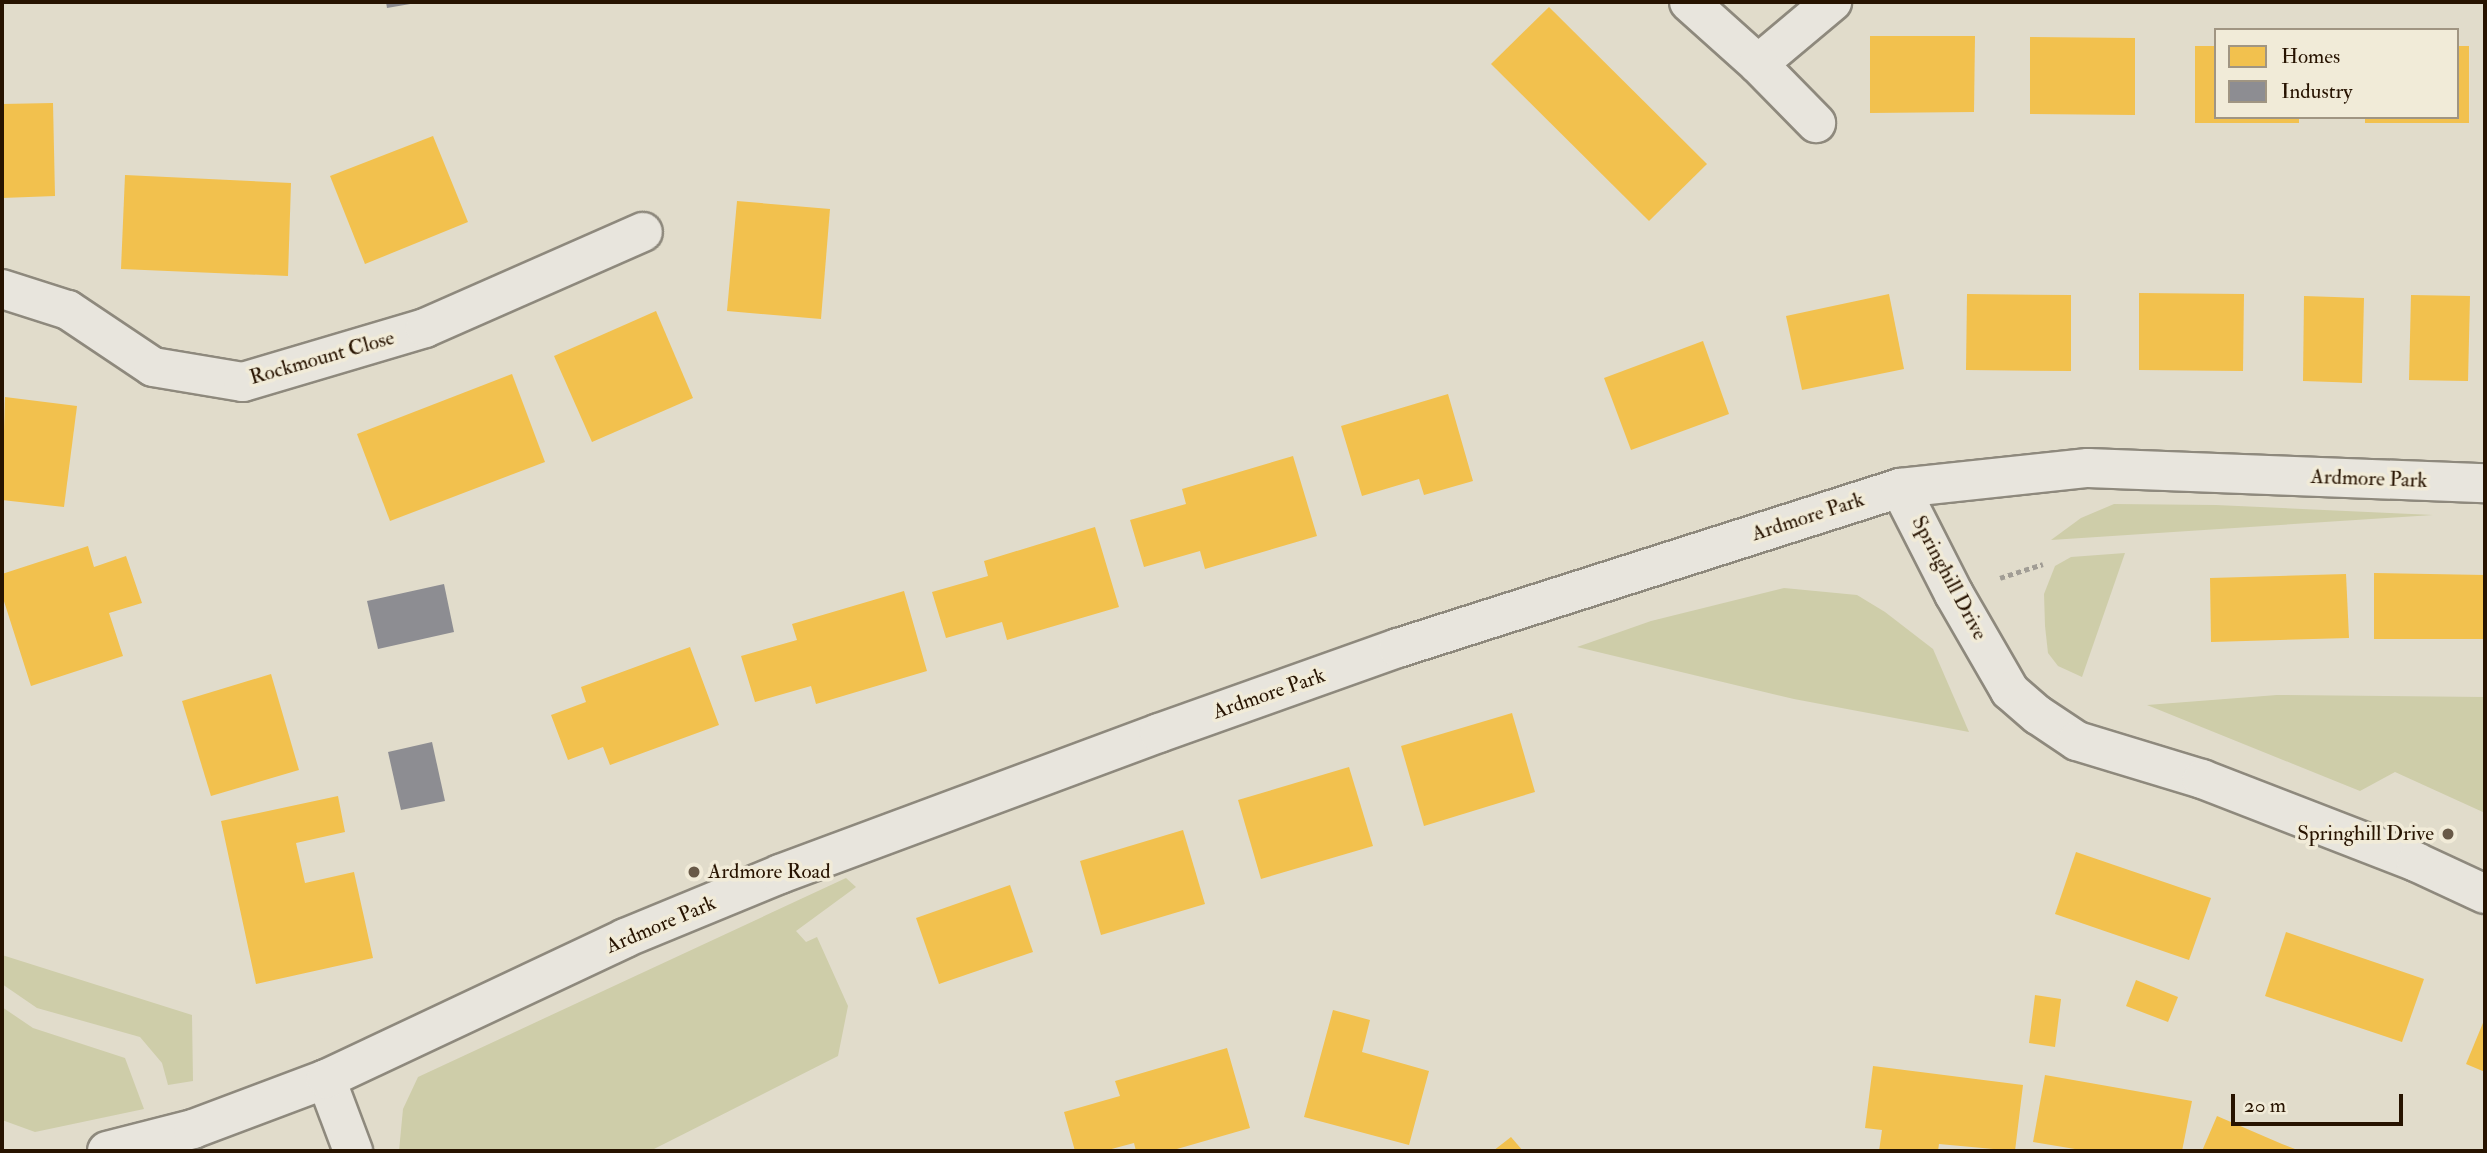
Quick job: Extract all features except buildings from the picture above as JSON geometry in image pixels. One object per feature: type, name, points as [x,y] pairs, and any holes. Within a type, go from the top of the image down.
[{"type":"street","points":[[1689,2],[1758,64],[1816,123]]},
{"type":"street","points":[[1758,64],[1832,2]]},
{"type":"street","name":"Rockmount Close","points":[[2,289],[68,310],[153,367],[243,382],[425,328],[643,232]]},
{"type":"street","name":"Ardmore Park","points":[[107,1151],[194,1129],[326,1079],[625,938],[780,874],[1398,648],[1900,488],[2088,468],[2485,483]]},
{"type":"street","name":"Springhill Drive","points":[[1900,488],[1954,594],[2010,691],[2038,715],[2077,741],[2202,779],[2416,862],[2485,894]]},
{"type":"street","points":[[326,1079],[354,1151]]},
{"type":"green space","points":[[2114,504],[2216,505],[2433,515],[2051,540],[2081,518]]},
{"type":"green space","points":[[2125,553],[2082,677],[2058,666],[2048,653],[2044,594],[2055,566],[2071,557]]},
{"type":"green space","points":[[1784,588],[1857,595],[1885,612],[1933,649],[1969,732],[1794,699],[1577,647],[1651,621]]},
{"type":"green space","points":[[2277,695],[2485,697],[2485,813],[2395,772],[2360,791],[2147,705]]},
{"type":"green space","points":[[846,878],[856,887],[796,931],[806,942],[817,937],[848,1006],[838,1056],[650,1151],[399,1151],[403,1109],[418,1077]]},
{"type":"green space","points":[[2,955],[192,1015],[193,1081],[168,1085],[162,1063],[140,1037],[37,1008],[2,984]]},
{"type":"green space","points":[[2,1007],[33,1028],[125,1058],[144,1109],[35,1132],[2,1120]]},
{"type":"place","name":"Springhill Drive","points":[[2448,834]]},
{"type":"place","name":"Ardmore Road","points":[[694,872]]}]
